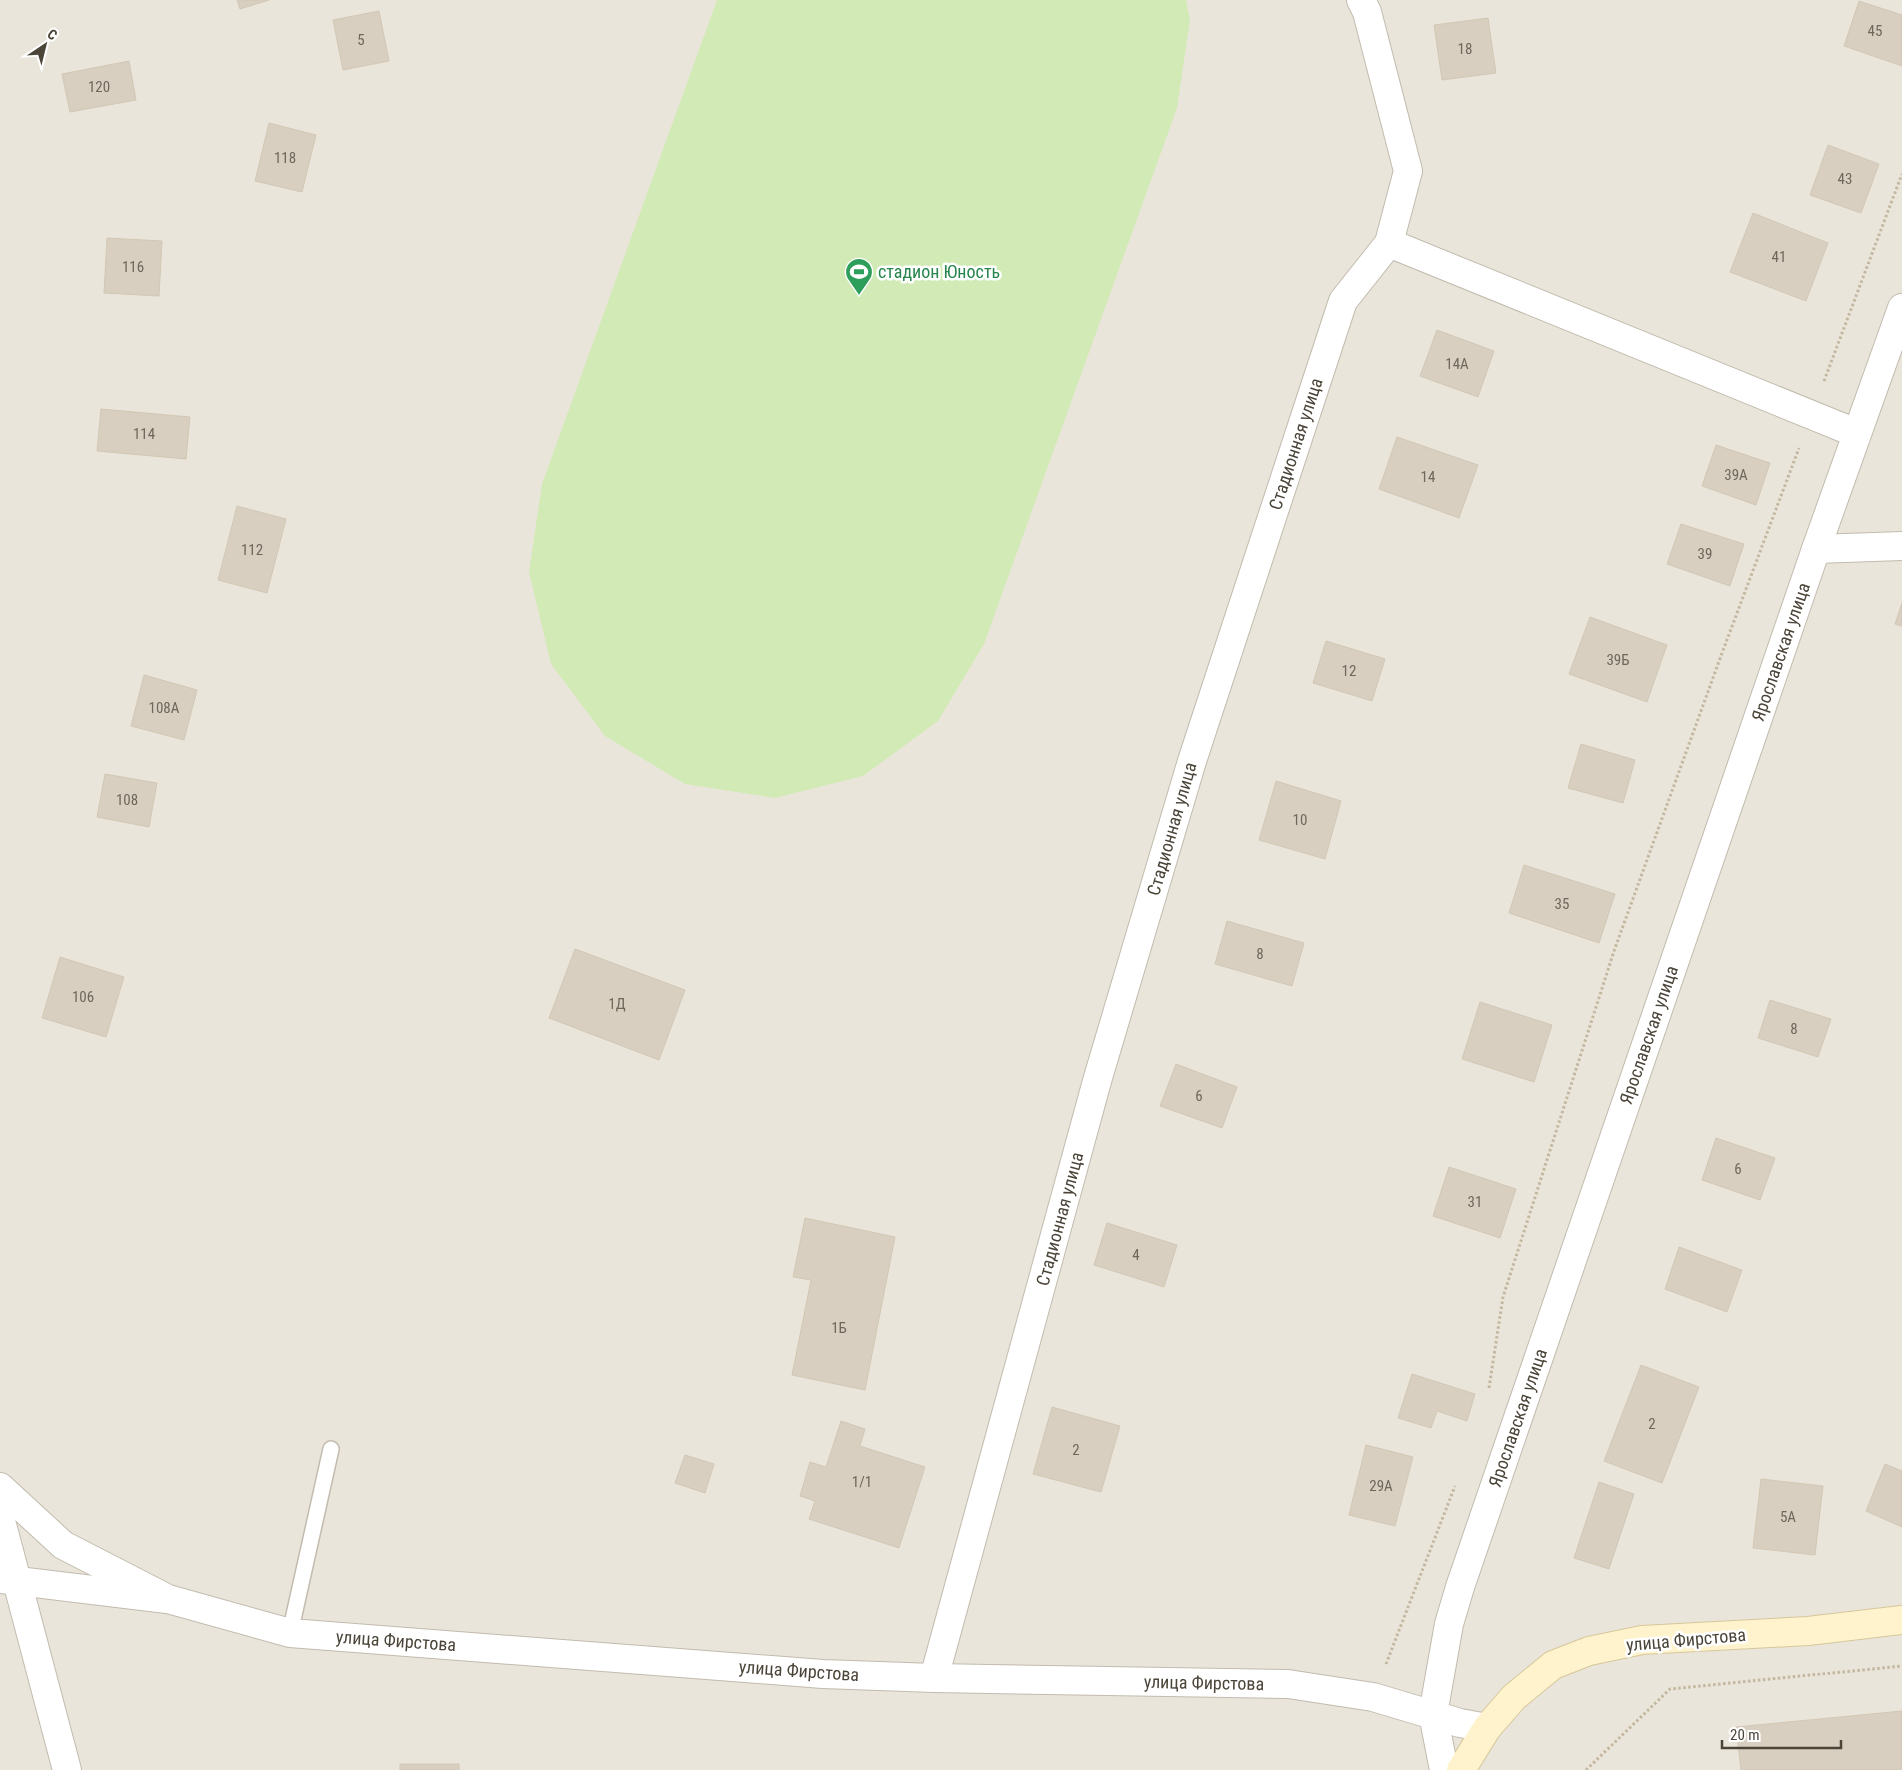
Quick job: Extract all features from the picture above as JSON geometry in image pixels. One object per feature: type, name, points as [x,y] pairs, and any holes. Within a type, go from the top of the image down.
[{"type":"main road","name":"улица Фирстова","points":[[1461,1770],[1487,1728],[1514,1697],[1554,1666],[1589,1651],[1642,1640],[1808,1631],[1902,1620]]},
{"type":"street","name":"Стадионная улица","points":[[934,1678],[1098,1081],[1192,761],[1343,301],[1389,243],[1408,171],[1367,12],[1361,0]]},
{"type":"street","points":[[1389,243],[1856,433]]},
{"type":"street","name":"Ярославская улица","points":[[1444,1770],[1433,1714],[1450,1624],[1460,1586],[1856,433],[1902,308]]},
{"type":"street","points":[[1816,549],[1902,546]]},
{"type":"street","points":[[0,1488],[63,1545],[168,1599]]},
{"type":"street","points":[[0,1517],[9,1580],[67,1770]]},
{"type":"street","points":[[9,1580],[168,1599]]},
{"type":"street","name":"улица Фирстова","points":[[168,1599],[290,1633],[823,1674],[934,1678],[1288,1684],[1373,1697],[1460,1723],[1487,1728]]},
{"type":"lane","points":[[290,1633],[331,1449]]},
{"type":"path","points":[[1488,1396],[1502,1297],[1614,951],[1722,653],[1902,174]]},
{"type":"path","points":[[1373,1697],[1458,1478]]},
{"type":"path","points":[[1586,1770],[1670,1689],[1902,1666]]},
{"type":"shaded area","points":[[0,0],[1902,0],[1902,1770],[0,1770]]},
{"type":"green space","name":"стадион Юность","points":[[717,0],[1186,0],[1190,20],[1177,108],[984,644],[938,721],[863,776],[775,798],[685,784],[605,736],[551,664],[529,572],[542,484]]},
{"type":"building","points":[[237,0],[269,0],[240,9]]},
{"type":"building","points":[[1859,1],[1902,15],[1902,66],[1844,46]]},
{"type":"building","points":[[379,11],[389,61],[343,70],[333,20]]},
{"type":"building","points":[[1488,18],[1496,73],[1442,80],[1434,25]]},
{"type":"building","points":[[129,61],[136,100],[70,112],[62,74]]},
{"type":"building","points":[[269,123],[316,135],[302,192],[255,181]]},
{"type":"building","points":[[1828,145],[1879,164],[1861,213],[1810,195]]},
{"type":"building","points":[[1753,213],[1828,243],[1806,301],[1730,272]]},
{"type":"building","points":[[107,238],[162,241],[159,296],[104,293]]},
{"type":"building","points":[[1437,330],[1494,351],[1478,397],[1420,376]]},
{"type":"building","points":[[101,409],[190,417],[186,459],[97,451]]},
{"type":"building","points":[[1397,437],[1478,465],[1459,518],[1379,489]]},
{"type":"building","points":[[1716,445],[1770,463],[1756,505],[1702,486]]},
{"type":"building","points":[[237,506],[286,519],[267,593],[218,580]]},
{"type":"building","points":[[1681,524],[1744,544],[1730,586],[1667,564]]},
{"type":"building","points":[[1902,603],[1902,626],[1895,624]]},
{"type":"building","points":[[1590,617],[1667,645],[1647,702],[1569,674]]},
{"type":"building","points":[[1326,641],[1385,659],[1372,701],[1313,683]]},
{"type":"building","points":[[144,675],[197,690],[184,740],[131,726]]},
{"type":"building","points":[[1581,744],[1635,760],[1623,803],[1568,788]]},
{"type":"building","points":[[105,774],[157,783],[149,827],[97,817]]},
{"type":"building","points":[[1276,781],[1341,801],[1325,859],[1259,840]]},
{"type":"building","points":[[1524,865],[1615,894],[1599,943],[1509,913]]},
{"type":"building","points":[[1227,921],[1304,943],[1292,986],[1215,964]]},
{"type":"building","points":[[575,949],[685,990],[659,1060],[549,1018]]},
{"type":"building","points":[[60,957],[124,977],[106,1037],[42,1018]]},
{"type":"building","points":[[1770,1000],[1831,1019],[1818,1057],[1758,1038]]},
{"type":"building","points":[[1480,1002],[1552,1025],[1534,1082],[1462,1059]]},
{"type":"building","points":[[1176,1064],[1237,1087],[1222,1128],[1160,1106]]},
{"type":"building","points":[[1716,1138],[1775,1158],[1760,1200],[1702,1180]]},
{"type":"building","points":[[1449,1167],[1516,1189],[1500,1238],[1433,1216]]},
{"type":"building","points":[[805,1218],[895,1237],[865,1390],[792,1375],[811,1280],[793,1277]]},
{"type":"building","points":[[1107,1223],[1177,1245],[1164,1287],[1094,1265]]},
{"type":"building","points":[[1679,1247],[1742,1270],[1727,1312],[1665,1289]]},
{"type":"building","points":[[1641,1365],[1699,1387],[1662,1483],[1604,1461]]},
{"type":"building","points":[[1412,1374],[1475,1394],[1467,1421],[1437,1411],[1431,1428],[1398,1418]]},
{"type":"building","points":[[1052,1407],[1120,1426],[1101,1492],[1033,1474]]},
{"type":"building","points":[[841,1421],[865,1429],[860,1446],[925,1467],[899,1548],[809,1519],[815,1501],[800,1496],[810,1462],[826,1467]]},
{"type":"building","points":[[1366,1445],[1413,1457],[1395,1526],[1349,1515]]},
{"type":"building","points":[[685,1455],[714,1464],[705,1493],[675,1483]]},
{"type":"building","points":[[1885,1464],[1902,1471],[1902,1527],[1866,1511]]},
{"type":"building","points":[[1761,1479],[1823,1486],[1815,1555],[1753,1548]]},
{"type":"building","points":[[1599,1482],[1634,1494],[1609,1569],[1574,1558]]},
{"type":"building","points":[[1902,1711],[1902,1770],[1741,1770],[1736,1727]]},
{"type":"building","points":[[400,1764],[459,1764],[459,1770],[400,1770]]},
{"type":"place","name":"стадион Юность","points":[[859,296]]}]
